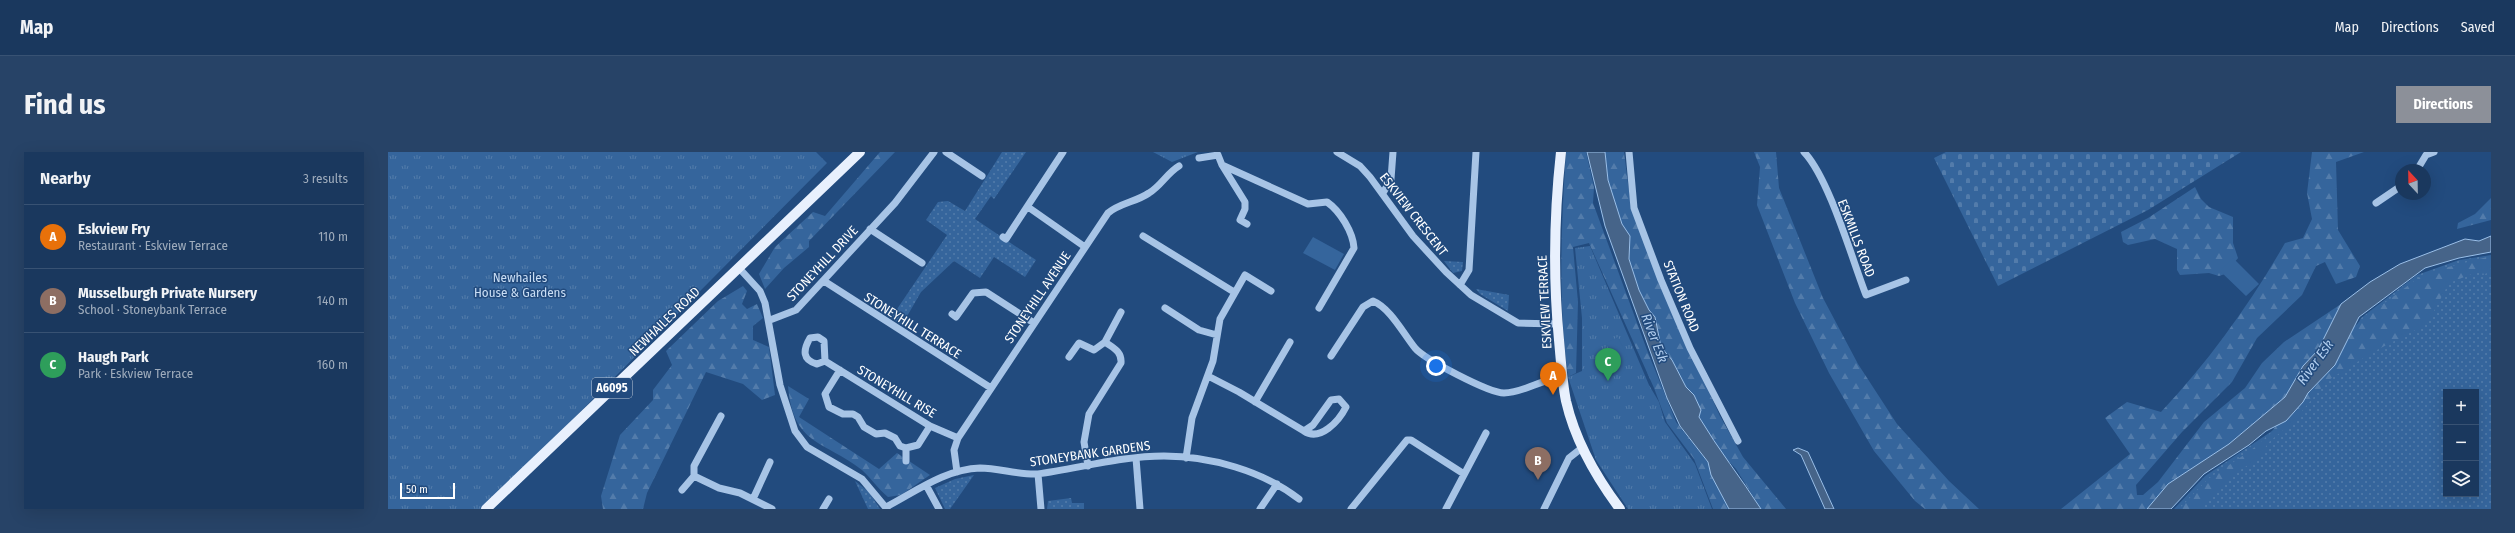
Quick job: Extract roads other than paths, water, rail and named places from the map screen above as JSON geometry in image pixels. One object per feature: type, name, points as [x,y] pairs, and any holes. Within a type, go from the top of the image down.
[{"type":"main road","name":"NEWHAILES ROAD","points":[[486,509],[860,152]]},
{"type":"main road","name":"ESKVIEW TERRACE","points":[[1561,152],[1555,227],[1558,324],[1562,378],[1570,414],[1583,447],[1596,473],[1620,509]]},
{"type":"street","name":"STONEYHILL DRIVE","points":[[770,320],[796,310],[895,203],[934,152]]},
{"type":"street","points":[[946,152],[982,176]]},
{"type":"street","points":[[1002,237],[1006,239],[1063,152]]},
{"type":"street","name":"ESKVIEW CRESCENT","points":[[1337,152],[1360,166],[1383,193],[1413,236],[1460,285],[1512,321],[1531,325],[1558,324]]},
{"type":"street","points":[[1383,193],[1391,179],[1393,152]]},
{"type":"street","points":[[1460,285],[1469,270],[1476,152]]},
{"type":"street","name":"STATION ROAD","points":[[1629,152],[1634,208],[1661,280],[1690,348],[1738,441]]},
{"type":"street","name":"ESKMILLS ROAD","points":[[1804,152],[1810,159],[1828,194],[1866,295],[1906,280]]},
{"type":"street","points":[[2421,164],[2426,155],[2434,152]]},
{"type":"street","points":[[1199,158],[1219,154],[1222,165],[1245,202],[1245,209],[1240,220],[1247,224]]},
{"type":"street","points":[[1222,165],[1308,204],[1327,202],[1339,213],[1354,241],[1354,248],[1344,269],[1319,308]]},
{"type":"street","name":"STONEYHILL AVENUE","points":[[957,472],[954,450],[958,438],[1108,213],[1114,208],[1138,200],[1151,192],[1168,172],[1179,166]]},
{"type":"street","points":[[2376,203],[2395,190]]},
{"type":"street","points":[[1028,207],[1085,247]]},
{"type":"street","name":"STONEYHILL DRIVE","points":[[870,230],[922,263]]},
{"type":"street","points":[[1143,236],[1234,292]]},
{"type":"street","points":[[739,268],[760,291],[770,320],[780,385],[795,431],[807,447],[862,479],[886,508]]},
{"type":"street","points":[[1186,458],[1192,418],[1213,361],[1220,319],[1245,275],[1271,291]]},
{"type":"street","name":"STONEYHILL TERRACE","points":[[824,281],[991,388]]},
{"type":"street","points":[[952,314],[956,317],[973,293],[986,292],[1034,324]]},
{"type":"street","points":[[1331,356],[1363,307],[1373,300],[1382,306],[1418,351],[1432,362],[1495,391],[1509,392],[1562,378]]},
{"type":"street","points":[[1165,308],[1200,330],[1217,335]]},
{"type":"street","points":[[1069,357],[1079,343],[1094,350],[1104,342],[1121,312]]},
{"type":"street","points":[[1088,466],[1084,442],[1089,414],[1121,363],[1121,356],[1119,352],[1104,342]]},
{"type":"street","points":[[1255,402],[1290,342]]},
{"type":"street","name":"STONEYHILL RISE","points":[[825,361],[930,426],[958,438]]},
{"type":"street","points":[[840,370],[825,394],[829,407],[843,414],[853,414],[858,417],[864,427],[876,434],[885,433],[895,438],[900,446],[906,448],[918,445],[930,426]]},
{"type":"street","points":[[1208,376],[1255,402],[1310,436],[1317,436],[1342,415],[1346,407],[1343,401],[1339,399],[1331,400],[1313,425],[1304,431]]},
{"type":"street","points":[[682,490],[694,476],[694,466],[721,416]]},
{"type":"street","points":[[1446,509],[1486,434]]},
{"type":"street","points":[[1351,509],[1407,440],[1411,440],[1464,474]]},
{"type":"street","points":[[1544,509],[1569,458],[1583,447]]},
{"type":"street","points":[[906,448],[906,461]]},
{"type":"street","name":"STONEYBANK GARDENS","points":[[886,508],[926,485],[957,472],[982,468],[1020,474],[1038,474],[1136,458],[1164,456],[1186,458],[1232,467],[1277,484],[1298,499]]},
{"type":"street","points":[[1136,458],[1140,509]]},
{"type":"street","points":[[753,499],[770,462]]},
{"type":"street","points":[[1038,474],[1041,509]]},
{"type":"street","points":[[694,476],[719,488],[740,493],[772,509]]},
{"type":"street","points":[[1260,509],[1277,484]]},
{"type":"street","points":[[926,485],[938,509]]},
{"type":"street","points":[[823,509],[829,499]]},
{"type":"water","name":"River Esk","points":[[1587,152],[1605,152],[1608,180],[1622,224],[1630,236],[1629,259],[1639,290],[1649,310],[1655,317],[1661,347],[1672,360],[1686,387],[1694,395],[1701,410],[1699,417],[1706,429],[1761,509],[1729,509],[1711,475],[1708,462],[1680,426],[1667,398],[1605,226]]},
{"type":"water","name":"River Esk","points":[[2491,236],[2491,252],[2459,258],[2425,268],[2359,317],[2335,365],[2308,393],[2303,402],[2286,421],[2266,431],[2249,445],[2204,474],[2171,509],[2147,509],[2168,484],[2229,444],[2285,397],[2303,366],[2318,350],[2341,304],[2370,282],[2400,264],[2465,239],[2479,241]]},
{"type":"water","points":[[1798,448],[1808,452],[1834,509],[1825,509],[1801,455],[1793,450]]},
{"type":"place","name":"Haugh Park","points":[[1608,381]]},
{"type":"place","name":"Eskview Fry","points":[[1553,395]]},
{"type":"place","name":"Musselburgh Private Nursery","points":[[1538,480]]},
{"type":"park label","name":"Newhailes House & Gardens","points":[[520,284]]}]
